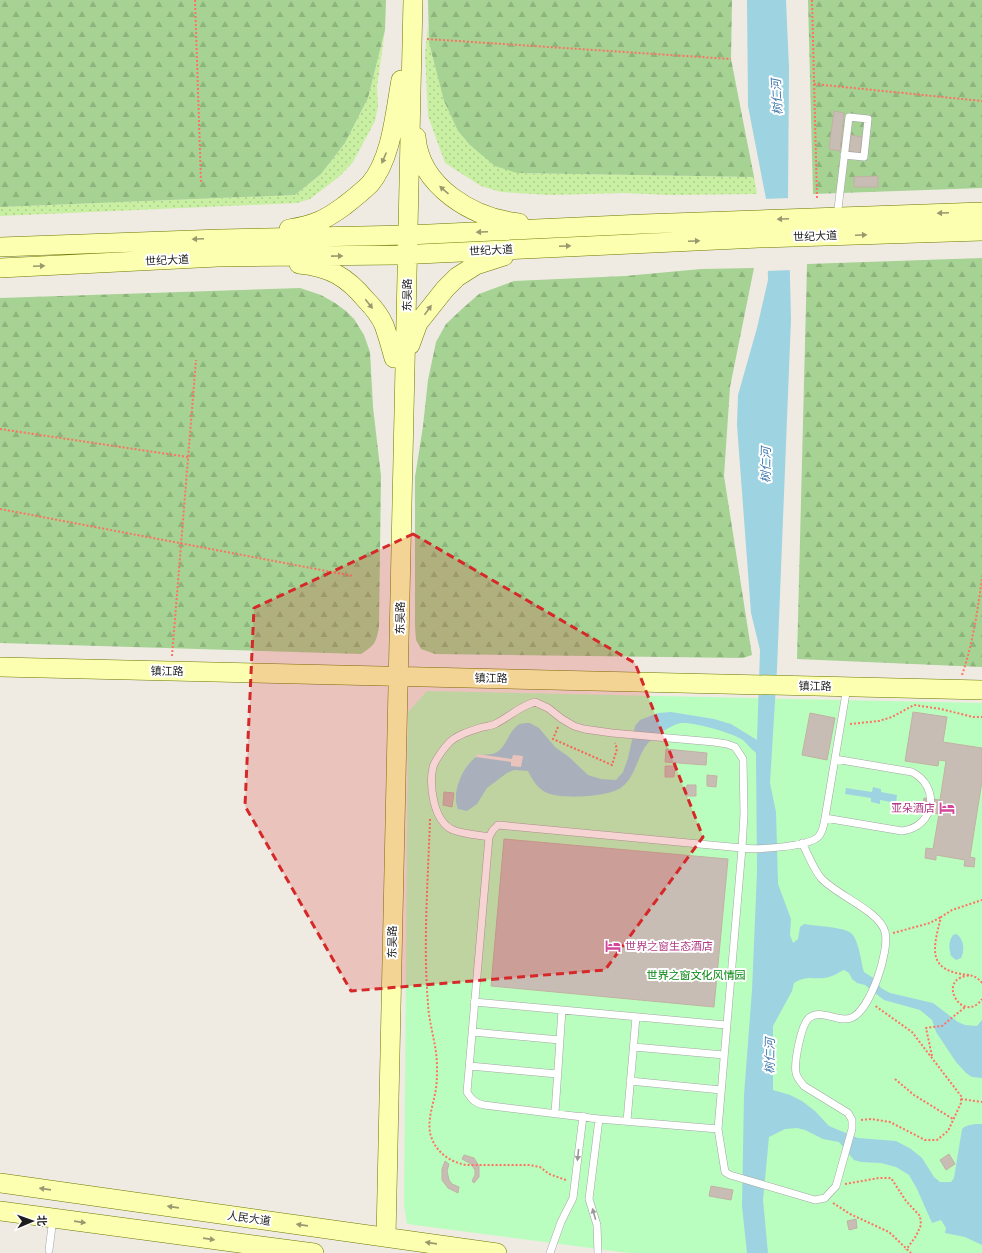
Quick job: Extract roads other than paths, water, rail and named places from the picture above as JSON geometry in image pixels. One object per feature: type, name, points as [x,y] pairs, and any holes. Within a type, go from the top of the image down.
[{"type":"street","name":"东吴路","points":[[382,1236],[392,676],[406,82],[404,0]]},
{"type":"street","name":"东吴路","points":[[406,82],[412,38],[413,0]]},
{"type":"street","points":[[406,82],[417,147],[425,165],[438,184],[455,199],[470,209],[490,217],[517,222],[642,224]]},
{"type":"street","points":[[220,239],[305,226],[323,221],[357,196],[371,183],[379,169],[388,148],[406,82]]},
{"type":"street","name":"世纪大道","points":[[808,227],[837,217],[982,212]]},
{"type":"street","name":"世纪大道","points":[[0,247],[220,239],[403,236],[642,224],[759,229]]},
{"type":"street","name":"世纪大道","points":[[0,268],[218,258],[402,255],[540,248],[759,229],[808,227],[982,231]]},
{"type":"street","points":[[400,358],[418,323],[444,289],[457,277],[476,265],[490,260],[540,248]]},
{"type":"street","points":[[218,258],[311,265],[343,277],[354,286],[371,306],[384,325],[400,358]]},
{"type":"street","name":"镇江路","points":[[0,667],[982,690]]},
{"type":"street","name":"人民大道","points":[[0,1183],[497,1253]]},
{"type":"street","points":[[0,1211],[314,1253]]},
{"type":"lane","points":[[837,217],[844,155],[849,117],[868,119],[864,157],[844,155]]},
{"type":"lane","points":[[718,1129],[627,1121],[484,1105],[476,1103],[471,1099],[467,1092],[488,837],[498,825],[751,849],[793,845],[813,840],[818,836],[822,829],[825,818],[847,687]]},
{"type":"lane","points":[[488,837],[467,834],[452,829],[441,821],[435,808],[432,787],[433,765],[448,743],[459,736],[494,725],[527,704],[535,702],[548,708],[574,726],[609,732],[727,744],[735,747],[743,759],[744,814],[718,1129],[725,1172],[739,1178],[815,1200],[825,1198],[836,1186],[852,1129],[852,1120],[848,1113],[804,1086],[799,1080],[796,1073],[798,1044],[805,1024],[810,1018],[816,1015],[824,1015],[840,1019],[851,1018],[860,1011],[869,997],[882,966],[886,948],[886,936],[880,922],[861,907],[833,889],[821,877],[802,843]]},
{"type":"lane","points":[[825,818],[902,831],[911,830],[918,826],[926,817],[930,806],[930,792],[926,783],[920,776],[912,772],[835,759]]},
{"type":"lane","points":[[474,1002],[726,1025]]},
{"type":"lane","points":[[555,1113],[562,1010]]},
{"type":"lane","points":[[627,1121],[636,1017]]},
{"type":"lane","points":[[473,1032],[560,1040]]},
{"type":"lane","points":[[634,1047],[724,1055]]},
{"type":"lane","points":[[470,1066],[558,1074]]},
{"type":"lane","points":[[630,1081],[721,1090]]},
{"type":"lane","points":[[550,1253],[561,1222],[573,1198],[583,1116]]},
{"type":"lane","points":[[598,1253],[597,1225],[590,1199],[600,1118]]},
{"type":"lane","points":[[49,1250],[54,1218]]},
{"type":"water","name":"树仁河","points":[[747,0],[786,0],[789,68],[788,198],[791,319],[777,669],[770,783],[776,812],[778,884],[791,919],[790,935],[793,943],[798,939],[800,927],[804,924],[847,931],[854,936],[864,972],[875,979],[881,988],[890,993],[933,1003],[958,1022],[965,1025],[977,1026],[982,1020],[982,1078],[972,1077],[966,1073],[956,1062],[936,1032],[932,1020],[920,1010],[884,1000],[865,985],[857,983],[852,979],[849,973],[844,970],[829,977],[799,980],[794,983],[792,991],[773,1026],[773,1090],[790,1095],[802,1101],[815,1111],[829,1126],[858,1138],[896,1141],[911,1149],[922,1158],[934,1177],[940,1182],[951,1182],[954,1178],[962,1129],[969,1125],[982,1124],[982,1245],[965,1237],[945,1233],[946,1228],[941,1220],[932,1223],[909,1175],[896,1167],[881,1163],[861,1162],[854,1160],[839,1142],[823,1139],[805,1130],[797,1128],[785,1129],[769,1137],[763,1200],[768,1253],[747,1253],[742,1206],[744,1095],[752,990],[757,872],[756,753],[743,740],[722,731],[704,726],[682,723],[664,731],[648,743],[627,782],[622,787],[608,793],[576,797],[557,796],[543,791],[534,782],[528,771],[514,770],[507,773],[487,788],[477,804],[467,811],[458,809],[456,803],[459,781],[466,767],[478,756],[497,752],[503,746],[512,731],[522,723],[530,723],[539,728],[555,747],[569,757],[588,775],[601,779],[616,780],[623,772],[628,758],[635,726],[640,720],[658,713],[671,712],[714,719],[731,724],[757,740],[760,650],[751,613],[737,425],[738,395],[757,328],[768,280],[766,199],[748,106]]},
{"type":"water","points":[[873,787],[881,789],[881,792],[897,795],[896,803],[880,800],[880,804],[871,802],[871,798],[845,794],[846,788],[872,792]]},
{"type":"water","points":[[956,934],[961,938],[963,948],[961,958],[956,960],[951,956],[949,945],[951,938]]},
{"type":"place","name":"亚朵酒店","points":[[947,808]]},
{"type":"place","name":"世界之窗生态酒店","points":[[613,946]]},
{"type":"park label","name":"世界之窗文化风情园","points":[[696,975]]}]
